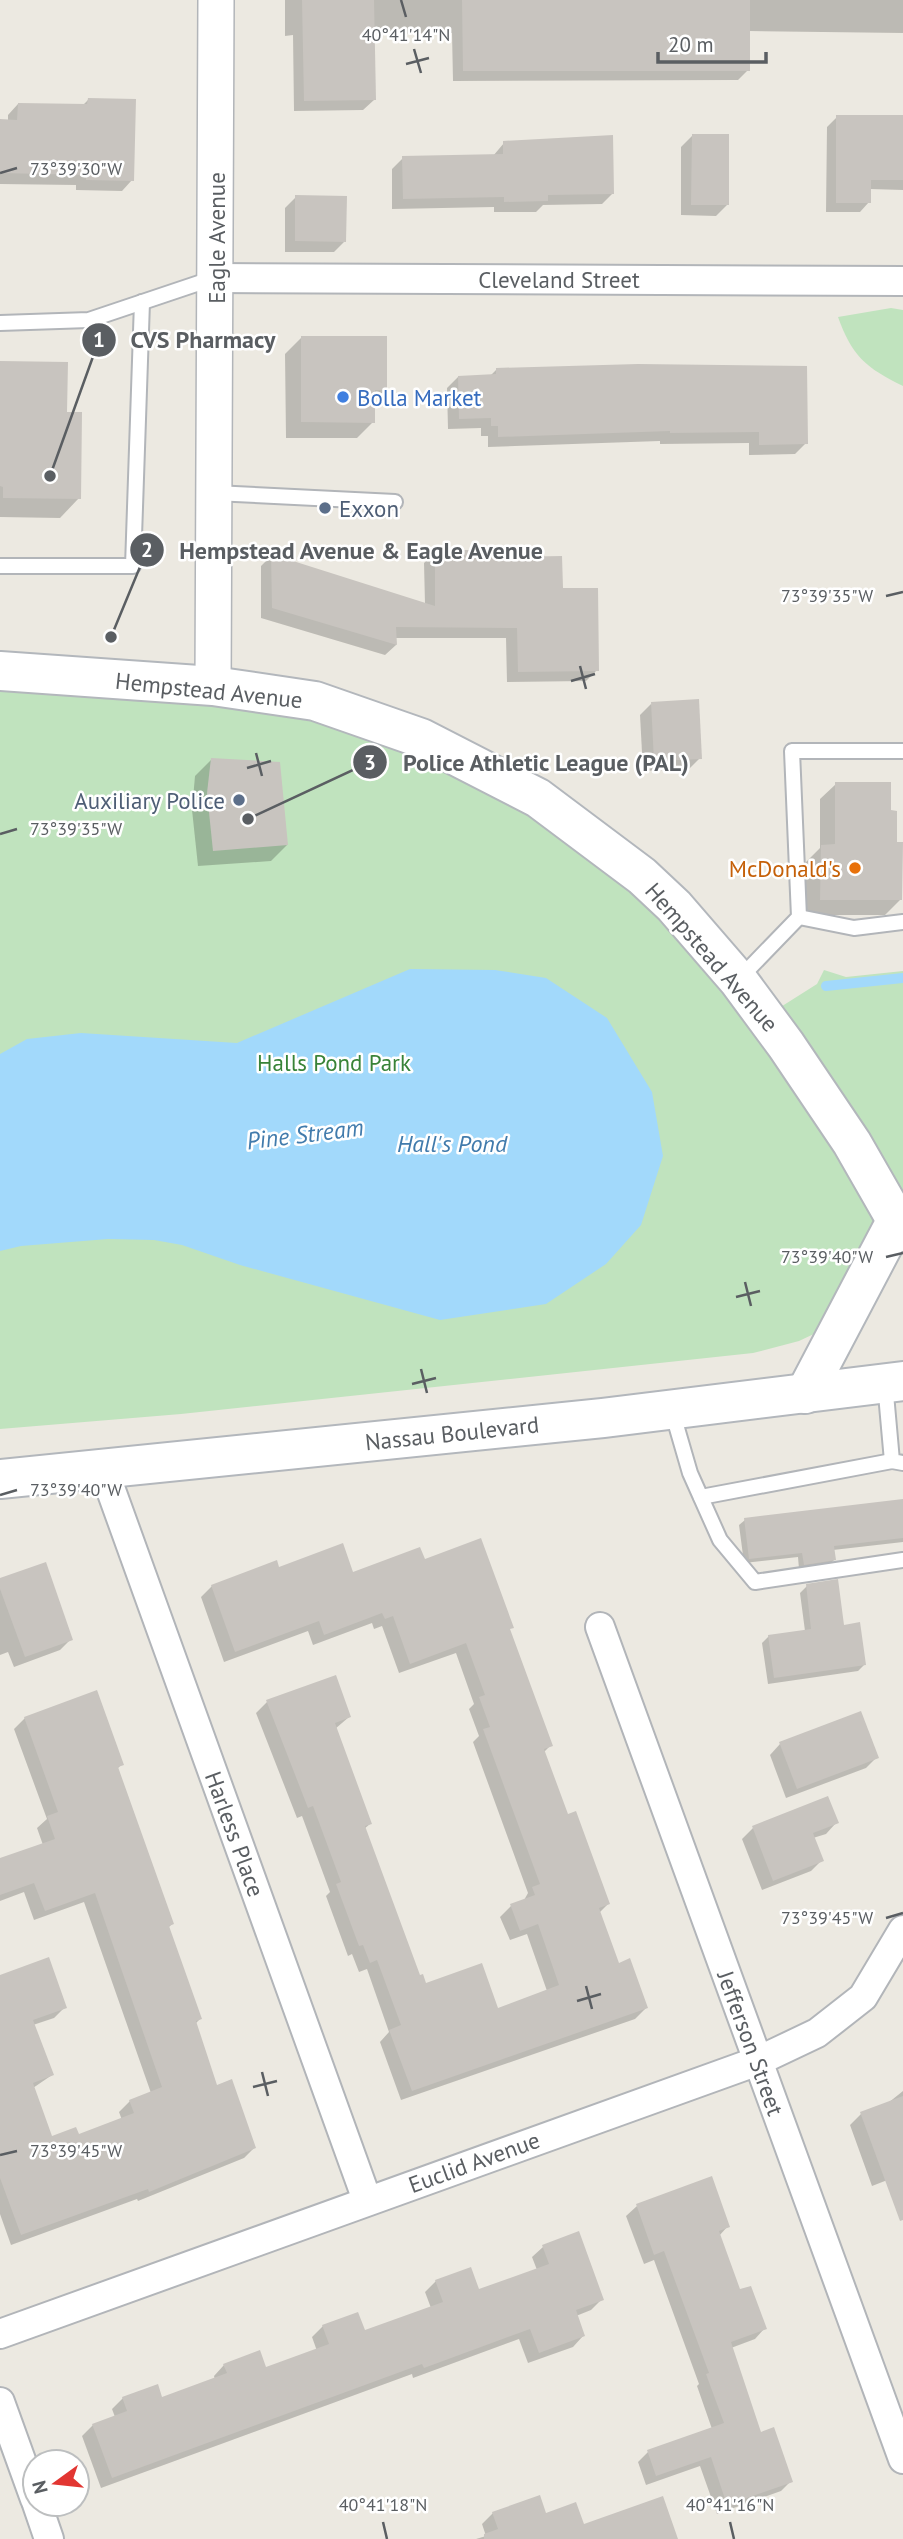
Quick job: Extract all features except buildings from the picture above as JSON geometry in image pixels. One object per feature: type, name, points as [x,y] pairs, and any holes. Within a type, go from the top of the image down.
[{"type":"main road","name":"Hempstead Avenue","points":[[0,671],[213,686],[315,701],[421,738],[538,798],[642,876],[674,906],[738,980],[852,1143],[900,1226]]},
{"type":"main road","points":[[805,1394],[900,1226]]},
{"type":"main road","name":"Nassau Boulevard","points":[[0,1479],[671,1410],[894,1382]]},
{"type":"street","name":"Eagle Avenue","points":[[213,686],[216,0]]},
{"type":"street","name":"Cleveland Street","points":[[216,278],[903,281]]},
{"type":"street","name":"Harless Place","points":[[103,1468],[367,2200]]},
{"type":"street","name":"Jefferson Street","points":[[600,1627],[903,2459]]},
{"type":"street","name":"Euclid Avenue","points":[[0,2334],[758,2061],[817,2033],[863,1997],[903,1930]]},
{"type":"street","points":[[0,2402],[21,2460]]},
{"type":"street","points":[[42,2518],[50,2539]]},
{"type":"lane","points":[[0,323],[89,320],[216,278]]},
{"type":"lane","points":[[0,566],[133,566],[142,302]]},
{"type":"lane","points":[[214,493],[395,502]]},
{"type":"lane","points":[[738,980],[799,917],[792,751],[903,751]]},
{"type":"lane","points":[[799,917],[854,928],[903,922]]},
{"type":"lane","points":[[701,1497],[897,1462],[894,1382]]},
{"type":"lane","points":[[671,1410],[690,1473],[720,1540],[755,1582],[903,1560]]},
{"type":"green space","points":[[891,308],[903,310],[903,386],[879,373],[862,359],[849,342],[838,317]]},
{"type":"green space","name":"Halls Pond Park","points":[[0,665],[318,694],[551,801],[768,1015],[817,984],[824,970],[846,977],[903,971],[903,1220],[835,1324],[799,1341],[753,1353],[181,1414],[0,1429]]},
{"type":"water","name":"Hall's Pond","points":[[410,969],[495,970],[546,978],[607,1018],[652,1092],[663,1156],[641,1225],[606,1264],[546,1304],[440,1320],[240,1265],[182,1245],[154,1240],[108,1239],[21,1246],[0,1251],[0,1054],[27,1039],[81,1033],[237,1043]]},
{"type":"waterway","name":"Pine Stream","points":[[826,986],[903,978]]},
{"type":"place","name":"Bolla Market","points":[[343,397]]},
{"type":"place","name":"CVS Pharmacy","points":[[50,476]]},
{"type":"place","name":"Exxon","points":[[325,508]]},
{"type":"place","name":"Hempstead Avenue & Eagle Avenue","points":[[111,637]]},
{"type":"place","name":"Auxiliary Police","points":[[239,800]]},
{"type":"place","name":"Police Athletic League (PAL)","points":[[248,819]]},
{"type":"place","name":"McDonald's","points":[[855,868]]}]
